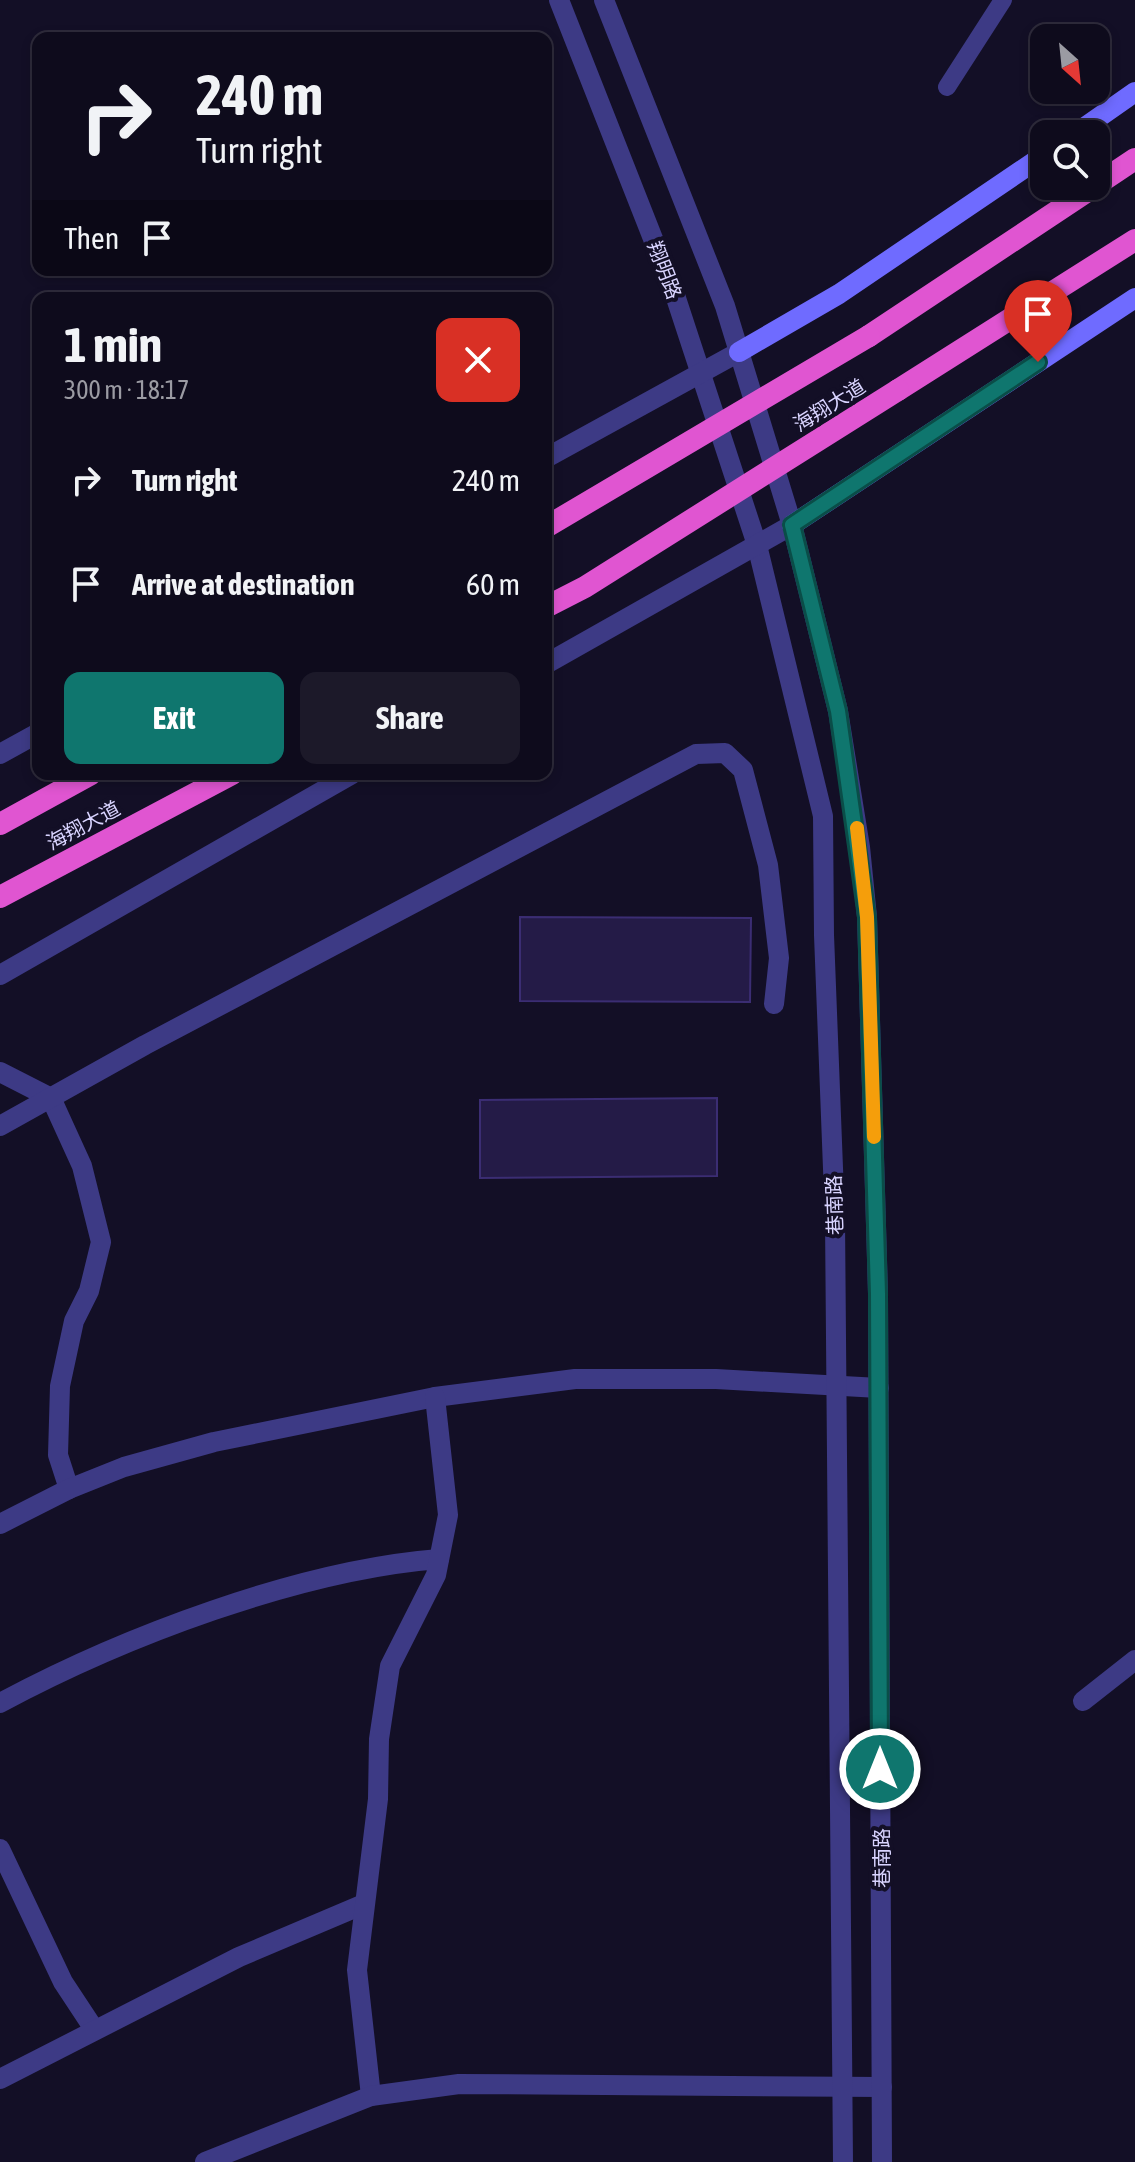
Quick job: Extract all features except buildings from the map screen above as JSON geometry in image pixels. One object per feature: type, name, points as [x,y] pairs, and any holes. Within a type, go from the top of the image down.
[{"type":"highway","name":"海翔大道","points":[[1110,176],[1135,159]]},
{"type":"highway","name":"海翔大道","points":[[552,523],[869,336],[1074,200]]},
{"type":"highway","name":"海翔大道","points":[[552,604],[585,587],[1135,240]]},
{"type":"highway","name":"海翔大道","points":[[0,824],[80,780]]},
{"type":"highway","name":"海翔大道","points":[[0,897],[221,780]]},
{"type":"main road","points":[[1095,120],[1135,92]]},
{"type":"main road","points":[[739,352],[839,294],[1030,164]]},
{"type":"main road","points":[[792,525],[1135,298]]},
{"type":"street","name":"翔明路","points":[[559,0],[674,292],[757,545]]},
{"type":"street","points":[[552,455],[739,352],[725,306],[604,0]]},
{"type":"street","name":"巷南路","points":[[739,352],[792,525],[838,711],[863,875],[868,948],[879,1388],[882,2162]]},
{"type":"street","points":[[552,661],[792,525]]},
{"type":"street","name":"巷南路","points":[[757,545],[823,816],[837,1386],[843,2162]]},
{"type":"street","points":[[0,754],[32,736]]},
{"type":"street","points":[[0,1126],[696,754],[725,753],[743,770],[752,797],[768,865],[779,958],[774,1004]]},
{"type":"street","points":[[0,975],[341,780]]},
{"type":"street","points":[[0,1072],[51,1098],[82,1166],[101,1242],[89,1291],[74,1321],[60,1386],[58,1455],[69,1489]]},
{"type":"street","points":[[0,1524],[69,1489],[124,1467],[214,1442],[435,1397],[575,1379],[716,1379],[879,1388]]},
{"type":"street","points":[[371,2096],[357,1970],[378,1799],[379,1739],[390,1666],[436,1575],[448,1515],[435,1397]]},
{"type":"street","points":[[0,1703],[86,1659],[187,1621],[340,1576],[402,1562],[439,1559]]},
{"type":"street","points":[[1083,1701],[1135,1660]]},
{"type":"street","points":[[0,1849],[63,1982],[94,2029]]},
{"type":"street","points":[[0,2079],[239,1957],[364,1904]]},
{"type":"street","points":[[205,2162],[371,2096],[459,2084],[882,2087]]},
{"type":"lane","points":[[947,87],[1003,0]]},
{"type":"slow traffic","points":[[857,828],[867,917],[874,1137]]},
{"type":"route","points":[[880,1769],[878,1294],[867,917],[860,847],[838,711],[792,525],[1038,362]]}]
